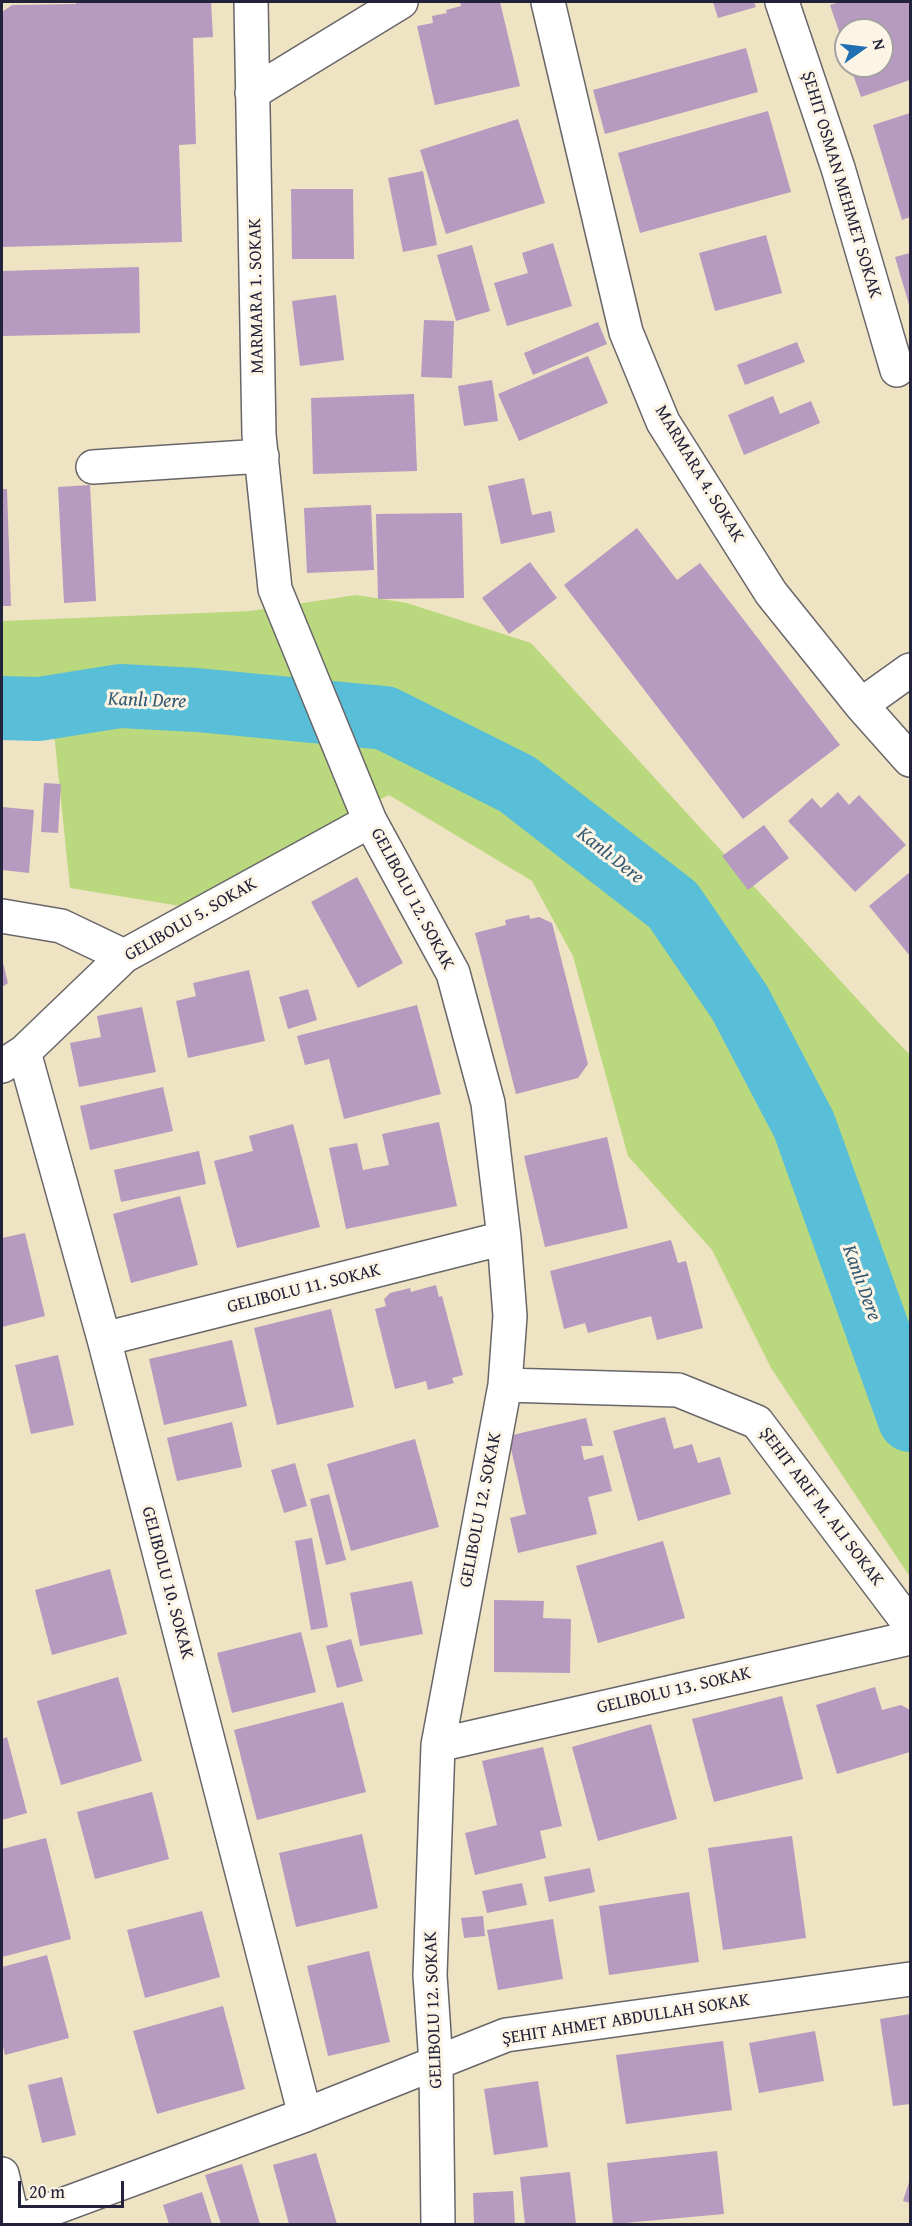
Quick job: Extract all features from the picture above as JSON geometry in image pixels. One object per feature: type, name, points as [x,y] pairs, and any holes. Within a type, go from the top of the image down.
[{"type":"street","name":"MARMARA 1. SOKAK","points":[[250,2],[259,424],[275,589]]},
{"type":"street","points":[[252,93],[401,2]]},
{"type":"street","name":"MARMARA 4. SOKAK","points":[[548,2],[626,332],[663,422],[771,593],[861,705],[910,759]]},
{"type":"street","name":"ŞEHIT OSMAN MEHMET SOKAK","points":[[782,2],[838,168],[897,370]]},
{"type":"street","points":[[93,467],[262,456]]},
{"type":"street","name":"GELIBOLU 12. SOKAK","points":[[275,589],[370,821],[453,973],[488,1102],[504,1238],[510,1316],[505,1384],[438,1745],[430,1975],[436,2064],[438,2224]]},
{"type":"street","points":[[861,705],[910,670]]},
{"type":"street","name":"GELIBOLU 5. SOKAK","points":[[13,1059],[124,956],[370,821]]},
{"type":"street","points":[[2,916],[61,926],[124,956]]},
{"type":"street","name":"GELIBOLU 10. SOKAK","points":[[13,1059],[104,1339],[305,2115]]},
{"type":"street","name":"GELIBOLU 11. SOKAK","points":[[104,1339],[504,1238]]},
{"type":"street","name":"ŞEHIT ARIF M. ALI SOKAK","points":[[505,1384],[678,1390],[757,1422],[910,1625]]},
{"type":"street","name":"GELIBOLU 13. SOKAK","points":[[438,1745],[910,1638]]},
{"type":"street","name":"ŞEHIT AHMET ABDULLAH SOKAK","points":[[14,2224],[305,2115],[506,2035],[910,1979]]},
{"type":"street","points":[[2,2174],[14,2224]]},
{"type":"green space","points":[[356,595],[407,603],[531,643],[910,1055],[910,1577],[771,1368],[712,1250],[628,1156],[573,956],[532,881],[389,795],[180,906],[70,888],[54,733],[2,738],[2,621],[251,611]]},
{"type":"building","points":[[76,2],[211,2],[213,37],[193,38],[196,144],[179,145],[182,242],[2,247],[2,12],[12,5],[76,4]]},
{"type":"building","points":[[460,2],[500,2],[520,86],[435,105],[417,26],[433,23],[432,16],[447,13],[446,10],[461,6]]},
{"type":"building","points":[[713,2],[754,2],[756,7],[718,18]]},
{"type":"building","points":[[840,2],[910,2],[910,80],[861,97],[854,78],[894,78],[894,18],[834,18],[830,5]]},
{"type":"building","points":[[746,48],[758,92],[605,134],[593,90]]},
{"type":"building","points":[[768,111],[791,192],[640,233],[618,153]]},
{"type":"building","points":[[910,113],[910,217],[902,220],[873,125]]},
{"type":"building","points":[[518,119],[545,203],[446,234],[420,150]]},
{"type":"building","points":[[423,171],[437,245],[403,252],[388,178]]},
{"type":"building","points":[[291,189],[353,189],[354,259],[292,259]]},
{"type":"building","points":[[766,235],[782,293],[715,311],[699,253]]},
{"type":"building","points":[[553,243],[572,306],[507,326],[494,283],[528,273],[522,253]]},
{"type":"building","points":[[472,245],[490,311],[456,321],[437,255]]},
{"type":"building","points":[[910,253],[910,308],[895,257]]},
{"type":"building","points":[[139,267],[140,333],[2,336],[2,271]]},
{"type":"building","points":[[336,295],[344,360],[300,366],[292,301]]},
{"type":"building","points":[[424,320],[454,321],[452,378],[421,377]]},
{"type":"building","points":[[598,322],[607,344],[533,375],[524,353]]},
{"type":"building","points":[[797,342],[805,362],[745,385],[737,365]]},
{"type":"building","points":[[588,356],[608,403],[519,441],[498,394]]},
{"type":"building","points":[[492,380],[498,421],[464,426],[458,386]]},
{"type":"building","points":[[414,394],[417,471],[313,474],[311,398]]},
{"type":"building","points":[[773,396],[780,414],[811,401],[820,423],[744,455],[728,415]]},
{"type":"building","points":[[524,478],[532,515],[551,511],[555,532],[501,544],[488,486]]},
{"type":"building","points":[[90,485],[96,601],[64,603],[58,487]]},
{"type":"building","points":[[2,489],[7,489],[11,606],[2,606]]},
{"type":"building","points":[[371,505],[374,570],[307,573],[304,508]]},
{"type":"building","points":[[462,513],[464,598],[378,599],[376,514]]},
{"type":"building","points":[[637,528],[677,580],[700,563],[840,745],[743,819],[564,585]]},
{"type":"building","points":[[530,562],[557,598],[509,634],[482,598]]},
{"type":"building","points":[[44,783],[61,784],[58,833],[41,832]]},
{"type":"building","points":[[838,792],[849,805],[859,795],[906,845],[855,892],[788,821],[812,798],[821,808]]},
{"type":"building","points":[[2,807],[34,810],[29,873],[2,870]]},
{"type":"building","points":[[764,825],[789,858],[748,890],[722,856]]},
{"type":"building","points":[[910,872],[910,956],[869,906]]},
{"type":"building","points":[[357,877],[403,963],[358,988],[311,902]]},
{"type":"building","points":[[529,915],[530,919],[539,917],[552,923],[588,1064],[578,1078],[516,1094],[475,933],[506,925],[505,920]]},
{"type":"building","points":[[2,959],[8,983],[2,987]]},
{"type":"building","points":[[249,970],[265,1041],[188,1058],[176,1001],[196,996],[193,983]]},
{"type":"building","points":[[308,989],[317,1020],[288,1029],[279,997]]},
{"type":"building","points":[[417,1005],[441,1094],[344,1119],[329,1059],[305,1065],[297,1036]]},
{"type":"building","points":[[142,1007],[156,1072],[79,1087],[70,1043],[101,1037],[97,1016]]},
{"type":"building","points":[[163,1087],[173,1131],[90,1150],[80,1106]]},
{"type":"building","points":[[439,1122],[457,1206],[346,1229],[329,1148],[357,1143],[363,1170],[389,1165],[382,1134]]},
{"type":"building","points":[[293,1124],[320,1227],[237,1248],[214,1161],[253,1151],[249,1136]]},
{"type":"building","points":[[607,1137],[628,1228],[545,1247],[524,1156]]},
{"type":"building","points":[[199,1151],[206,1184],[121,1202],[114,1170]]},
{"type":"building","points":[[180,1196],[198,1265],[131,1283],[113,1214]]},
{"type":"building","points":[[25,1233],[45,1316],[2,1327],[2,1238]]},
{"type":"building","points":[[671,1240],[678,1263],[686,1261],[703,1328],[657,1340],[651,1316],[588,1333],[585,1323],[564,1329],[550,1271]]},
{"type":"building","points":[[436,1285],[439,1297],[442,1296],[463,1375],[452,1378],[454,1383],[428,1390],[426,1381],[395,1389],[375,1309],[386,1306],[384,1299],[390,1293],[410,1288],[411,1292]]},
{"type":"building","points":[[331,1309],[354,1407],[277,1425],[254,1328]]},
{"type":"building","points":[[232,1340],[247,1406],[164,1425],[149,1359]]},
{"type":"building","points":[[58,1355],[74,1425],[31,1434],[15,1365]]},
{"type":"building","points":[[665,1417],[674,1449],[692,1444],[698,1463],[720,1457],[731,1494],[638,1521],[613,1431]]},
{"type":"building","points":[[586,1418],[593,1446],[581,1446],[584,1460],[603,1455],[612,1491],[588,1497],[597,1534],[518,1553],[510,1518],[526,1514],[508,1436]]},
{"type":"building","points":[[232,1422],[242,1467],[177,1481],[167,1438]]},
{"type":"building","points":[[415,1439],[439,1527],[351,1551],[327,1464]]},
{"type":"building","points":[[295,1463],[307,1506],[284,1513],[271,1470]]},
{"type":"building","points":[[329,1494],[346,1560],[326,1565],[310,1499]]},
{"type":"building","points":[[312,1538],[328,1627],[311,1630],[295,1541]]},
{"type":"building","points":[[663,1541],[685,1618],[598,1643],[576,1566]]},
{"type":"building","points":[[110,1569],[127,1634],[52,1655],[35,1590]]},
{"type":"building","points":[[412,1581],[423,1634],[360,1646],[350,1593]]},
{"type":"building","points":[[494,1600],[544,1601],[543,1618],[571,1619],[570,1673],[494,1672]]},
{"type":"building","points":[[301,1632],[316,1692],[232,1713],[217,1653]]},
{"type":"building","points":[[351,1639],[363,1681],[337,1688],[326,1646]]},
{"type":"building","points":[[118,1677],[142,1761],[61,1785],[37,1701]]},
{"type":"building","points":[[875,1687],[882,1710],[901,1705],[910,1710],[910,1752],[837,1774],[816,1705]]},
{"type":"building","points":[[782,1696],[803,1779],[714,1802],[692,1719]]},
{"type":"building","points":[[343,1702],[366,1792],[257,1820],[234,1730]]},
{"type":"building","points":[[651,1724],[677,1819],[598,1841],[572,1747]]},
{"type":"building","points":[[7,1737],[27,1813],[2,1820],[2,1739]]},
{"type":"building","points":[[543,1747],[562,1826],[540,1831],[546,1858],[475,1875],[465,1833],[497,1825],[482,1761]]},
{"type":"building","points":[[152,1792],[169,1859],[95,1879],[77,1812]]},
{"type":"building","points":[[362,1834],[378,1908],[296,1927],[279,1853]]},
{"type":"building","points":[[792,1836],[806,1938],[723,1950],[708,1848]]},
{"type":"building","points":[[46,1838],[71,1939],[2,1957],[2,1849]]},
{"type":"building","points":[[590,1868],[595,1892],[549,1902],[544,1877]]},
{"type":"building","points":[[522,1883],[527,1905],[487,1913],[482,1891]]},
{"type":"building","points":[[689,1892],[699,1962],[609,1975],[599,1906]]},
{"type":"building","points":[[202,1911],[220,1977],[145,1998],[127,1930]]},
{"type":"building","points":[[483,1916],[485,1936],[464,1938],[461,1918]]},
{"type":"building","points":[[553,1919],[563,1979],[498,1990],[487,1930]]},
{"type":"building","points":[[369,1951],[390,2042],[328,2056],[307,1966]]},
{"type":"building","points":[[47,1955],[69,2038],[5,2055],[2,2042],[2,1967]]},
{"type":"building","points":[[223,2006],[245,2089],[157,2114],[133,2031]]},
{"type":"building","points":[[910,2014],[910,2104],[893,2106],[880,2019]]},
{"type":"building","points":[[815,2031],[824,2081],[759,2093],[749,2043]]},
{"type":"building","points":[[723,2041],[732,2110],[626,2124],[616,2055]]},
{"type":"building","points":[[62,2077],[76,2135],[42,2143],[28,2085]]},
{"type":"building","points":[[538,2081],[548,2147],[494,2155],[484,2089]]},
{"type":"building","points":[[717,2151],[724,2214],[613,2224],[607,2163]]},
{"type":"building","points":[[316,2153],[337,2224],[289,2224],[273,2165]]},
{"type":"building","points":[[242,2164],[260,2224],[221,2224],[205,2175]]},
{"type":"building","points":[[570,2172],[576,2224],[525,2224],[520,2177]]},
{"type":"building","points":[[910,2179],[910,2203],[903,2201]]},
{"type":"building","points":[[513,2191],[515,2224],[474,2224],[473,2193]]},
{"type":"building","points":[[202,2192],[212,2224],[169,2224],[163,2205]]},
{"type":"waterway","name":"Kanlı Dere","points":[[2,708],[39,709],[120,696],[197,700],[385,718],[517,784],[673,905],[740,1003],[804,1125],[910,1420]]}]
